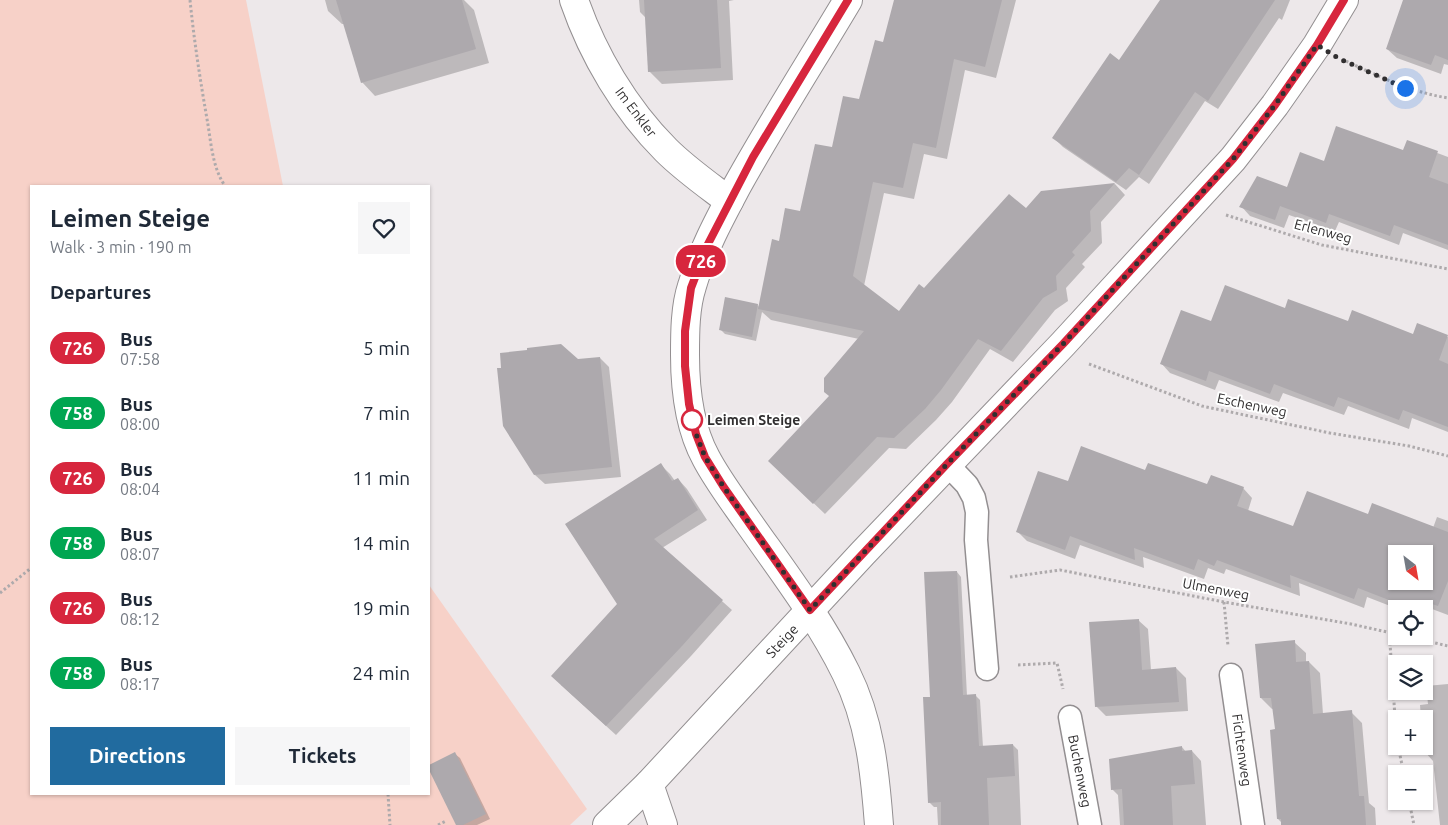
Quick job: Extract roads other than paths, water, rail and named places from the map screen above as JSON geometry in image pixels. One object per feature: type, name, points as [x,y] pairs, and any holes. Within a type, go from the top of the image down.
[{"type":"street","name":"Im Enkler","points":[[574,0],[601,60],[634,114],[668,151],[729,201]]},
{"type":"street","points":[[848,0],[753,157],[708,244],[691,288],[685,331],[685,366],[691,415],[705,457],[723,486],[810,610],[831,644],[857,697],[871,749],[879,825]]},
{"type":"street","name":"Steige","points":[[607,825],[649,784],[947,464],[1063,344],[1233,159],[1269,113],[1317,45],[1344,0]]},
{"type":"street","points":[[649,784],[663,825]]},
{"type":"lane","points":[[947,464],[967,485],[974,498],[977,512],[976,540],[987,669]]},
{"type":"lane","name":"Fichtenweg","points":[[1231,675],[1254,825]]},
{"type":"lane","name":"Buchenweg","points":[[1070,717],[1090,825]]},
{"type":"place","name":"Leimen Steige","points":[[692,420]]}]
